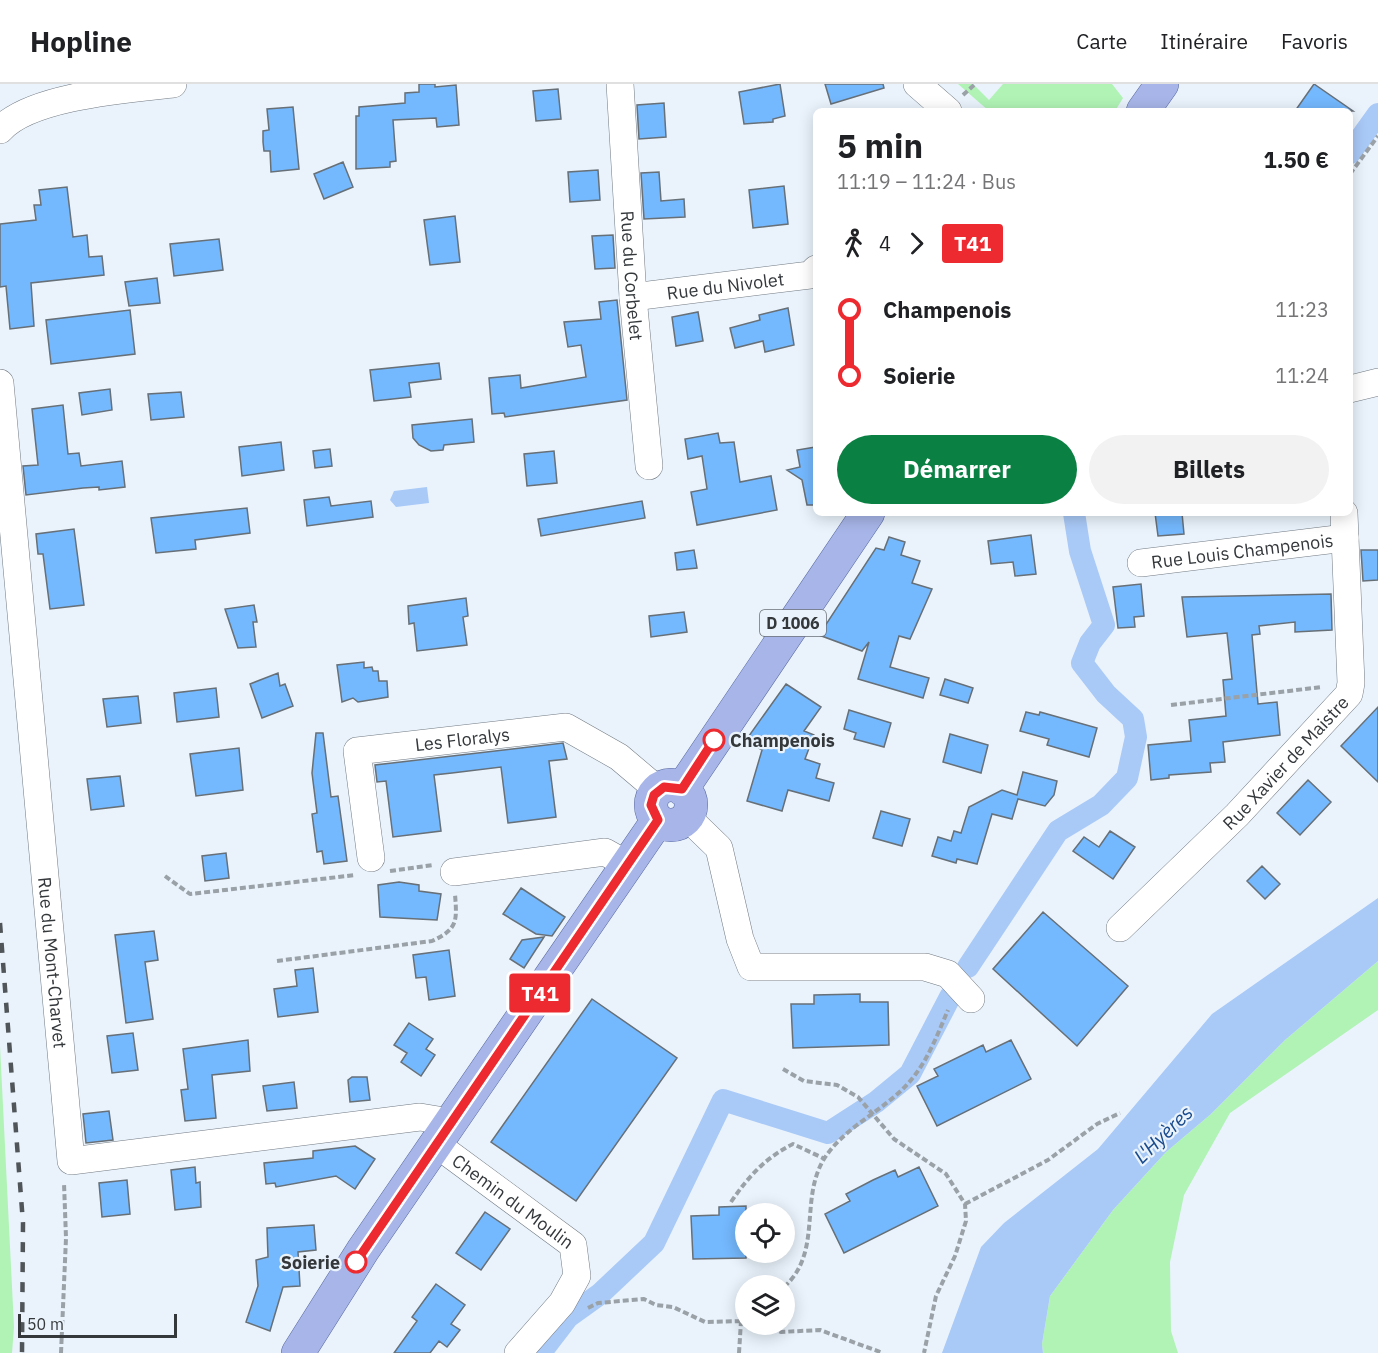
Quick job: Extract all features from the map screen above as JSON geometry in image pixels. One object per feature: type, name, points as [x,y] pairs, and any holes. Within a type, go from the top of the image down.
[{"type":"main road","points":[[1145,108],[1162,84]]},
{"type":"main road","name":"D 1006","points":[[298,1353],[363,1250],[671,804],[866,516]]},
{"type":"street","points":[[0,130],[18,115],[35,108],[122,90],[172,84]]},
{"type":"street","name":"Rue du Corbelet","points":[[620,84],[633,297],[650,466]]},
{"type":"street","points":[[917,84],[945,108]]},
{"type":"street","name":"Rue du Nivolet","points":[[633,297],[813,278]]},
{"type":"street","points":[[1353,388],[1378,382]]},
{"type":"street","name":"Rue du Mont-Charvet","points":[[0,383],[71,1161]]},
{"type":"street","name":"Rue Louis Champenois","points":[[1140,563],[1345,525]]},
{"type":"street","name":"Rue Xavier de Maistre","points":[[1120,928],[1237,815],[1349,694],[1351,683],[1345,525]]},
{"type":"street","name":"Les Floralys","points":[[374,868],[357,751],[566,727],[619,757],[671,804]]},
{"type":"street","points":[[671,804],[719,848],[740,939],[751,967],[925,967],[948,974],[965,993]]},
{"type":"street","points":[[449,868],[605,852],[628,865]]},
{"type":"street","points":[[71,1161],[420,1117],[438,1120],[442,1136]]},
{"type":"street","name":"Chemin du Moulin","points":[[442,1136],[573,1245],[577,1276],[562,1303],[518,1353]]},
{"type":"path","points":[[1353,170],[1378,136]]},
{"type":"path","points":[[1171,705],[1337,686],[1349,694]]},
{"type":"path","points":[[165,876],[190,894],[374,868],[449,868],[457,920],[447,934],[432,941],[277,961]]},
{"type":"path","points":[[795,1275],[806,1253],[811,1231],[812,1192],[815,1177],[825,1159],[842,1135],[915,1076],[965,993]]},
{"type":"path","points":[[783,1069],[804,1081],[837,1084],[858,1097],[894,1139],[946,1174],[965,1203],[966,1221],[955,1256],[936,1296],[924,1353]]},
{"type":"path","points":[[965,1203],[1048,1160],[1089,1129],[1120,1113]]},
{"type":"path","points":[[731,1202],[744,1182],[771,1155],[793,1144],[825,1159]]},
{"type":"path","points":[[61,1353],[66,1238],[63,1185],[71,1161]]},
{"type":"path","points":[[588,1308],[598,1303],[644,1299],[656,1305],[673,1307],[705,1322],[735,1320]]},
{"type":"path","points":[[795,1331],[820,1330],[883,1353]]},
{"type":"path","points":[[739,1353],[742,1335]]},
{"type":"green space","points":[[958,84],[973,84],[989,100],[1003,84],[1112,84],[1123,98],[1117,108],[986,108]]},
{"type":"green space","points":[[1378,961],[1378,1010],[1230,1113],[1184,1195],[1170,1262],[1171,1331],[1178,1353],[1043,1353],[1042,1344],[1050,1296],[1113,1210],[1166,1152],[1211,1114],[1285,1040]]},
{"type":"green space","points":[[0,1046],[14,1327],[12,1353],[0,1353]]},
{"type":"water","points":[[427,487],[429,503],[396,507],[390,500],[394,491]]},
{"type":"water","name":"L'Hyères","points":[[1378,898],[1378,961],[1285,1040],[1211,1114],[1166,1152],[1113,1210],[1050,1296],[1042,1344],[1043,1353],[942,1353],[981,1247],[1004,1223],[1098,1149],[1212,1014]]},
{"type":"building","points":[[419,84],[435,84],[435,87],[456,85],[459,125],[437,127],[436,118],[393,120],[396,161],[390,162],[390,167],[356,169],[356,116],[359,116],[359,107],[405,103],[405,93],[419,92]]},
{"type":"building","points":[[780,84],[785,116],[773,119],[773,122],[744,124],[739,92]]},
{"type":"building","points":[[825,84],[883,84],[884,88],[831,104]]},
{"type":"building","points":[[1314,84],[1349,108],[1297,108]]},
{"type":"building","points":[[558,89],[561,119],[536,121],[533,91]]},
{"type":"building","points":[[664,103],[666,137],[639,139],[637,105]]},
{"type":"building","points":[[293,107],[299,169],[271,172],[270,151],[264,151],[263,142],[263,131],[269,130],[267,109]]},
{"type":"building","points":[[343,162],[353,187],[324,199],[314,174]]},
{"type":"building","points":[[598,170],[600,200],[570,202],[568,172]]},
{"type":"building","points":[[659,172],[661,201],[684,199],[685,217],[644,219],[641,173]]},
{"type":"building","points":[[784,186],[788,224],[753,228],[749,190]]},
{"type":"building","points":[[67,187],[73,237],[87,235],[89,257],[102,256],[104,275],[31,283],[34,326],[10,329],[6,286],[0,287],[0,224],[36,220],[34,205],[41,205],[39,190]]},
{"type":"building","points":[[455,216],[460,262],[430,265],[424,220]]},
{"type":"building","points":[[613,235],[615,268],[595,269],[592,236]]},
{"type":"building","points":[[219,239],[223,270],[174,276],[170,244]]},
{"type":"building","points":[[157,278],[160,303],[129,306],[125,282]]},
{"type":"building","points":[[617,300],[627,400],[505,417],[504,413],[492,414],[489,378],[520,375],[521,388],[586,377],[581,345],[568,347],[564,322],[601,319],[599,302]]},
{"type":"building","points":[[788,308],[794,345],[765,352],[763,341],[735,348],[730,328],[760,320],[759,315]]},
{"type":"building","points":[[130,310],[135,354],[51,364],[46,320]]},
{"type":"building","points":[[698,312],[703,341],[676,346],[672,317]]},
{"type":"building","points":[[439,363],[441,379],[409,383],[411,397],[374,401],[370,370]]},
{"type":"building","points":[[110,389],[112,410],[82,415],[79,393]]},
{"type":"building","points":[[181,392],[184,417],[151,420],[148,394]]},
{"type":"building","points":[[63,405],[68,454],[79,453],[81,466],[122,461],[125,487],[99,490],[99,487],[83,488],[26,495],[23,466],[38,465],[32,409]]},
{"type":"building","points":[[472,419],[474,442],[444,445],[443,450],[431,451],[419,445],[413,438],[412,425]]},
{"type":"building","points":[[718,433],[720,443],[734,442],[740,482],[771,476],[777,510],[697,525],[691,492],[707,489],[702,456],[688,459],[685,439]]},
{"type":"building","points":[[281,442],[284,470],[242,476],[239,447]]},
{"type":"building","points":[[813,447],[813,505],[807,505],[802,480],[787,470],[800,467],[797,450]]},
{"type":"building","points":[[330,449],[332,466],[315,468],[313,451]]},
{"type":"building","points":[[554,451],[557,483],[527,486],[524,454]]},
{"type":"building","points":[[329,497],[331,506],[371,501],[373,517],[307,526],[304,500]]},
{"type":"building","points":[[642,501],[645,518],[541,536],[538,519]]},
{"type":"building","points":[[247,508],[250,533],[195,540],[196,549],[156,553],[151,518]]},
{"type":"building","points":[[1155,516],[1182,516],[1184,534],[1158,536]]},
{"type":"building","points":[[74,529],[84,605],[50,609],[43,554],[38,554],[36,534]]},
{"type":"building","points":[[1031,535],[1036,574],[1015,576],[1013,562],[991,564],[988,541]]},
{"type":"building","points":[[889,537],[905,542],[901,555],[920,561],[912,583],[932,589],[910,639],[899,636],[890,667],[929,678],[923,698],[858,679],[869,642],[862,651],[819,635],[876,548],[884,550]]},
{"type":"building","points":[[694,550],[697,568],[677,570],[675,553]]},
{"type":"building","points":[[1361,550],[1378,550],[1378,580],[1363,581]]},
{"type":"building","points":[[1141,584],[1144,616],[1134,617],[1135,627],[1118,628],[1113,587]]},
{"type":"building","points":[[1331,594],[1332,630],[1295,632],[1295,622],[1259,626],[1260,634],[1252,635],[1258,704],[1277,702],[1280,735],[1223,742],[1225,762],[1210,763],[1211,772],[1169,775],[1169,778],[1151,780],[1148,745],[1191,741],[1189,720],[1226,716],[1223,680],[1232,679],[1227,633],[1187,637],[1182,597]]},
{"type":"building","points":[[466,598],[468,616],[463,617],[467,645],[417,651],[414,623],[409,624],[408,606]]},
{"type":"building","points":[[254,605],[257,622],[253,622],[256,647],[238,648],[225,609]]},
{"type":"building","points":[[684,612],[687,632],[651,637],[649,616]]},
{"type":"building","points":[[364,662],[364,668],[372,667],[373,671],[378,671],[379,681],[387,681],[388,697],[358,702],[353,698],[342,702],[337,665]]},
{"type":"building","points":[[278,673],[280,686],[285,684],[293,706],[262,718],[250,684]]},
{"type":"building","points":[[945,679],[973,688],[968,703],[940,695]]},
{"type":"building","points":[[786,684],[821,707],[804,731],[814,735],[805,759],[820,764],[816,778],[834,783],[829,801],[788,790],[782,811],[747,801],[762,750],[746,740]]},
{"type":"building","points":[[216,688],[219,717],[177,722],[174,693]]},
{"type":"building","points":[[138,696],[141,723],[107,727],[103,699]]},
{"type":"building","points":[[1378,707],[1378,782],[1341,746]]},
{"type":"building","points":[[849,710],[891,723],[884,747],[854,739],[856,733],[844,729]]},
{"type":"building","points":[[1026,712],[1039,715],[1040,712],[1097,728],[1089,757],[1047,745],[1049,739],[1020,731]]},
{"type":"building","points":[[316,733],[323,733],[331,797],[338,796],[347,861],[324,864],[322,851],[317,852],[312,814],[317,813],[312,773]]},
{"type":"building","points":[[950,734],[988,745],[981,773],[943,762]]},
{"type":"building","points":[[563,743],[567,759],[549,761],[556,817],[508,823],[501,767],[434,775],[441,831],[393,837],[386,781],[377,782],[375,765]]},
{"type":"building","points":[[239,748],[243,790],[196,796],[190,754]]},
{"type":"building","points":[[1023,772],[1057,781],[1054,795],[1045,806],[1018,799],[1012,819],[992,814],[977,864],[957,859],[956,863],[932,856],[938,837],[951,841],[954,831],[961,833],[969,807],[1002,790],[1017,795]]},
{"type":"building","points":[[120,776],[124,806],[91,810],[87,779]]},
{"type":"building","points":[[1308,780],[1331,802],[1300,835],[1277,813]]},
{"type":"building","points":[[881,811],[910,819],[902,846],[873,838]]},
{"type":"building","points":[[1110,831],[1135,847],[1113,879],[1073,851],[1084,837],[1099,847]]},
{"type":"building","points":[[226,853],[229,878],[205,881],[202,856]]},
{"type":"building","points":[[1262,866],[1280,884],[1265,899],[1247,881]]},
{"type":"building","points":[[399,882],[419,885],[419,891],[441,894],[437,920],[380,917],[378,885]]},
{"type":"building","points":[[521,888],[565,917],[552,936],[536,934],[503,914]]},
{"type":"building","points":[[1043,912],[1128,986],[1077,1046],[993,969]]},
{"type":"building","points":[[154,931],[158,960],[145,962],[153,1019],[126,1023],[115,935]]},
{"type":"building","points":[[544,937],[524,968],[510,959],[522,940]]},
{"type":"building","points":[[449,950],[455,996],[429,1000],[426,977],[416,978],[413,955]]},
{"type":"building","points":[[313,968],[318,1012],[278,1017],[274,989],[297,986],[295,970]]},
{"type":"building","points":[[860,994],[860,1002],[888,1002],[889,1045],[793,1048],[791,1004],[814,1004],[814,995]]},
{"type":"building","points":[[592,999],[677,1058],[576,1201],[491,1142]]},
{"type":"building","points":[[409,1023],[433,1039],[426,1049],[435,1055],[421,1076],[401,1062],[407,1053],[394,1045]]},
{"type":"building","points":[[133,1033],[138,1070],[112,1073],[107,1036]]},
{"type":"building","points":[[248,1040],[250,1071],[212,1075],[216,1118],[185,1121],[181,1090],[188,1089],[183,1049]]},
{"type":"building","points":[[1011,1040],[1031,1079],[937,1126],[917,1086],[938,1076],[934,1069],[983,1045],[986,1052]]},
{"type":"building","points":[[352,1077],[367,1077],[370,1100],[350,1102],[348,1080]]},
{"type":"building","points":[[294,1082],[297,1108],[267,1111],[263,1086]]},
{"type":"building","points":[[109,1111],[113,1140],[86,1143],[83,1114]]},
{"type":"building","points":[[355,1146],[375,1159],[355,1189],[336,1176],[276,1187],[275,1183],[266,1184],[264,1163],[313,1158],[313,1151]]},
{"type":"building","points":[[195,1167],[196,1183],[200,1182],[201,1207],[175,1210],[171,1170]]},
{"type":"building","points":[[919,1167],[938,1206],[844,1253],[825,1214],[850,1201],[846,1194],[873,1180],[895,1170],[898,1177]]},
{"type":"building","points":[[127,1180],[130,1214],[102,1217],[99,1183]]},
{"type":"building","points":[[735,1206],[735,1258],[693,1259],[691,1216],[719,1215],[719,1207]]},
{"type":"building","points":[[485,1212],[510,1229],[481,1270],[456,1253]]},
{"type":"building","points":[[314,1225],[316,1250],[298,1252],[300,1286],[283,1287],[270,1331],[246,1322],[258,1286],[256,1260],[268,1257],[267,1228]]},
{"type":"building","points":[[436,1284],[465,1305],[451,1324],[460,1330],[447,1347],[439,1341],[430,1353],[394,1353],[417,1321],[412,1317]]},
{"type":"waterway","points":[[1353,149],[1378,114]]},
{"type":"waterway","points":[[968,967],[1058,831],[1101,805],[1127,778],[1136,737],[1133,719],[1106,694],[1082,663],[1090,643],[1104,625],[1080,551],[1074,516]]},
{"type":"waterway","points":[[542,1351],[568,1317],[600,1294],[654,1243],[723,1100],[828,1133],[876,1102],[910,1074],[950,997]]},
{"type":"railway","points":[[0,923],[23,1223],[22,1353]]},
{"type":"bus line","name":"T41","points":[[356,1262],[523,1020],[578,934],[644,844],[658,820],[654,816],[651,805],[654,795],[658,790],[670,785],[682,789],[714,740]]},
{"type":"place","name":"Champenois","points":[[714,740]]},
{"type":"place","name":"Soierie","points":[[356,1262]]}]
